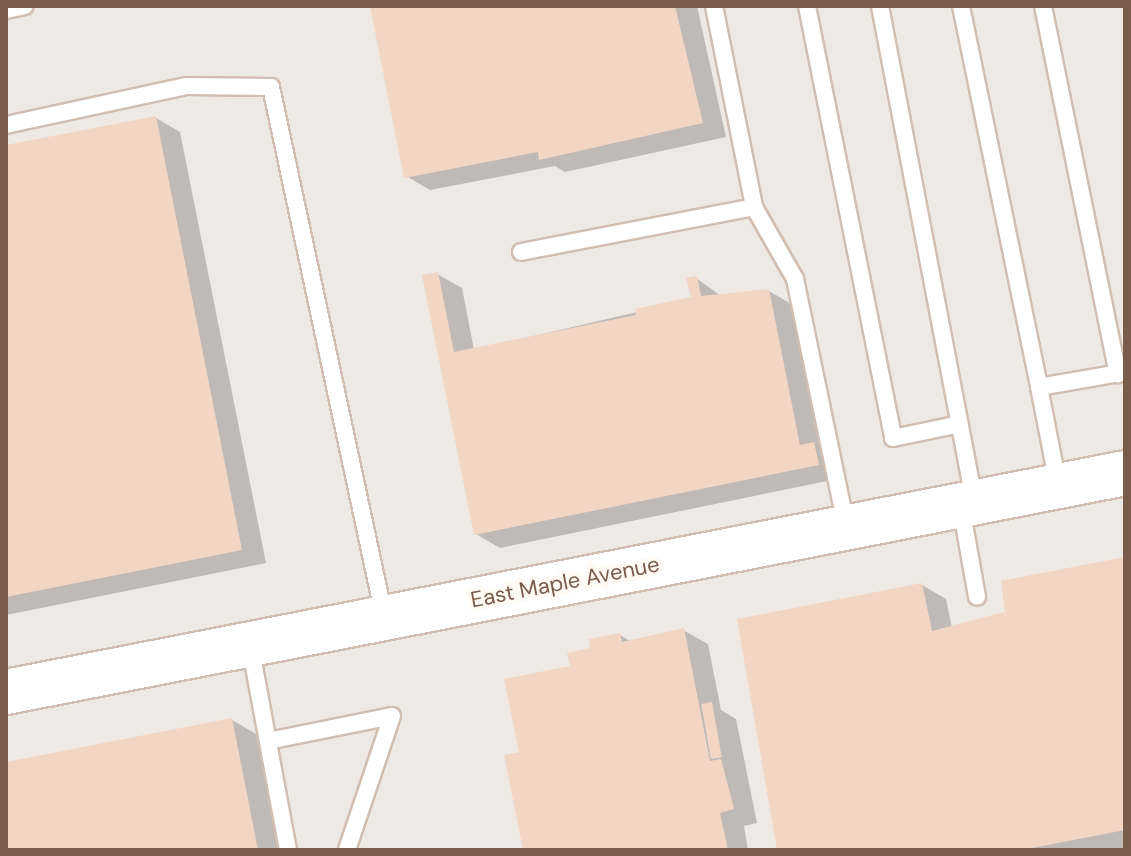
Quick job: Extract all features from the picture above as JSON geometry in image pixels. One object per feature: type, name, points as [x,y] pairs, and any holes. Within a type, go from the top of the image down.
[{"type":"street","name":"East Maple Avenue","points":[[6,692],[1125,473]]},
{"type":"lane","points":[[6,10],[25,6]]},
{"type":"lane","points":[[714,6],[754,207],[795,279],[847,528]]},
{"type":"lane","points":[[807,6],[893,438],[960,424]]},
{"type":"lane","points":[[880,6],[960,424],[977,597]]},
{"type":"lane","points":[[961,6],[1058,486]]},
{"type":"lane","points":[[1039,387],[1122,373],[1043,6]]},
{"type":"lane","points":[[6,125],[187,86],[271,87],[384,618]]},
{"type":"lane","points":[[521,252],[754,207]]},
{"type":"lane","points":[[250,644],[288,850]]},
{"type":"lane","points":[[268,741],[392,716],[347,850]]},
{"type":"shaded area","points":[[6,6],[1125,6],[1125,850],[6,850]]},
{"type":"building","points":[[370,6],[675,6],[703,123],[539,160],[538,152],[404,178]]},
{"type":"building","points":[[156,116],[242,550],[6,597],[6,145]]},
{"type":"building","points":[[438,272],[454,352],[636,315],[635,309],[691,297],[686,278],[697,276],[701,296],[769,289],[800,445],[814,442],[819,465],[474,535],[422,275]]},
{"type":"building","points":[[1125,557],[1125,830],[1022,850],[777,850],[737,619],[922,583],[932,631],[1004,612],[1006,619],[1001,581]]},
{"type":"building","points":[[684,628],[710,761],[721,759],[734,809],[720,813],[728,850],[523,850],[504,755],[519,752],[504,679],[570,666],[567,653],[590,648],[589,639],[620,633],[622,642]]},
{"type":"building","points":[[712,702],[722,757],[711,759],[701,704]]},
{"type":"building","points":[[232,718],[258,850],[6,850],[6,762]]}]
